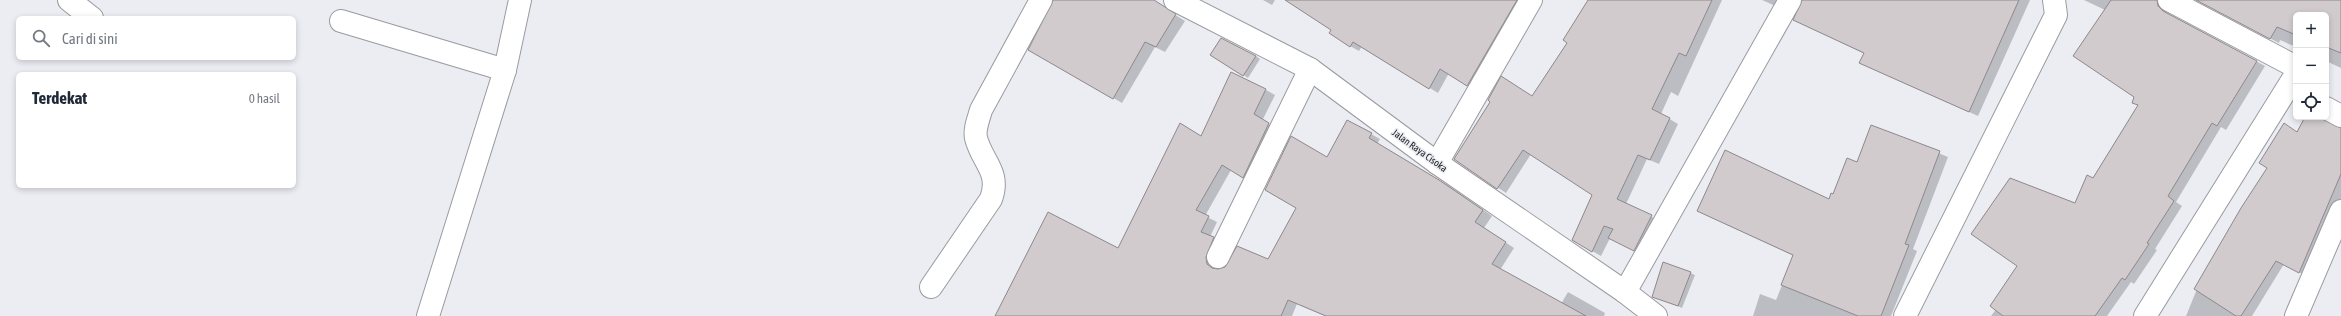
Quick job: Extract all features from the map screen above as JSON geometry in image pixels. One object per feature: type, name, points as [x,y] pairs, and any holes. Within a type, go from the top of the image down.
[{"type":"street","points":[[69,0],[89,16]]},
{"type":"street","points":[[428,316],[505,70],[520,0]]},
{"type":"street","points":[[930,287],[991,199],[995,188],[994,176],[976,137],[977,123],[981,110],[1041,0]]},
{"type":"street","name":"Jalan Raya Cisoka","points":[[1175,0],[1310,69],[1437,163],[1625,292],[1656,316]]},
{"type":"street","points":[[1437,163],[1531,0]]},
{"type":"street","points":[[1625,292],[1790,0]]},
{"type":"street","points":[[1905,316],[2056,15],[2054,0]]},
{"type":"street","points":[[2169,0],[2293,64]]},
{"type":"street","points":[[341,21],[505,70]]},
{"type":"street","points":[[1218,257],[1310,69]]},
{"type":"street","points":[[2145,316],[2293,79]]},
{"type":"street","points":[[2329,110],[2341,116]]},
{"type":"street","points":[[2296,316],[2341,211]]},
{"type":"building","points":[[1053,0],[1154,0],[1176,14],[1156,47],[1145,42],[1113,99],[1028,50]]},
{"type":"building","points":[[1285,0],[1517,0],[1467,86],[1440,69],[1429,89],[1353,42],[1350,47],[1329,33],[1331,30]]},
{"type":"building","points":[[1588,0],[1712,0],[1686,56],[1679,53],[1652,109],[1670,118],[1650,160],[1638,155],[1617,199],[1652,215],[1634,251],[1608,238],[1613,229],[1604,226],[1592,252],[1572,240],[1592,195],[1523,150],[1497,189],[1454,159],[1490,102],[1488,100],[1501,76],[1532,96],[1567,43],[1563,40]]},
{"type":"building","points":[[1802,0],[2019,0],[1969,112],[1859,63],[1864,53],[1793,20]]},
{"type":"building","points":[[2111,0],[2157,0],[2158,6],[2163,11],[2257,61],[2217,126],[2212,123],[2168,196],[2174,201],[2147,243],[2149,244],[2125,280],[2122,278],[2095,316],[2003,316],[1990,306],[2017,266],[1971,234],[2010,178],[2075,203],[2087,175],[2093,178],[2138,105],[2132,103],[2134,97],[2073,56]]},
{"type":"building","points":[[2196,0],[2341,0],[2341,53],[2329,48],[2329,12],[2293,12],[2293,34],[2277,27],[2270,39]]},
{"type":"building","points":[[1221,38],[1256,56],[1243,76],[1210,55]]},
{"type":"building","points":[[1231,72],[1266,89],[1254,114],[1269,123],[1243,178],[1222,165],[1196,210],[1209,216],[1201,232],[1214,237],[1206,257],[1207,264],[1212,268],[1218,269],[1225,267],[1237,246],[1268,259],[1296,208],[1265,190],[1291,136],[1327,157],[1347,120],[1372,133],[1369,138],[1439,180],[1483,210],[1475,222],[1506,242],[1492,264],[1586,316],[1326,316],[1288,300],[1281,316],[995,316],[1048,212],[1118,248],[1180,123],[1201,136]]},
{"type":"building","points":[[2303,120],[2324,120],[2341,128],[2341,174],[2299,273],[2276,261],[2241,316],[2236,316],[2194,289],[2241,208],[2267,168],[2259,163],[2284,123],[2297,132]]},
{"type":"building","points":[[1871,125],[1940,151],[1905,244],[1909,245],[1881,316],[1858,316],[1781,285],[1793,255],[1697,211],[1725,150],[1829,199],[1831,193],[1833,194],[1847,158],[1857,162]]},
{"type":"building","points":[[1663,262],[1691,272],[1678,306],[1652,297]]}]
